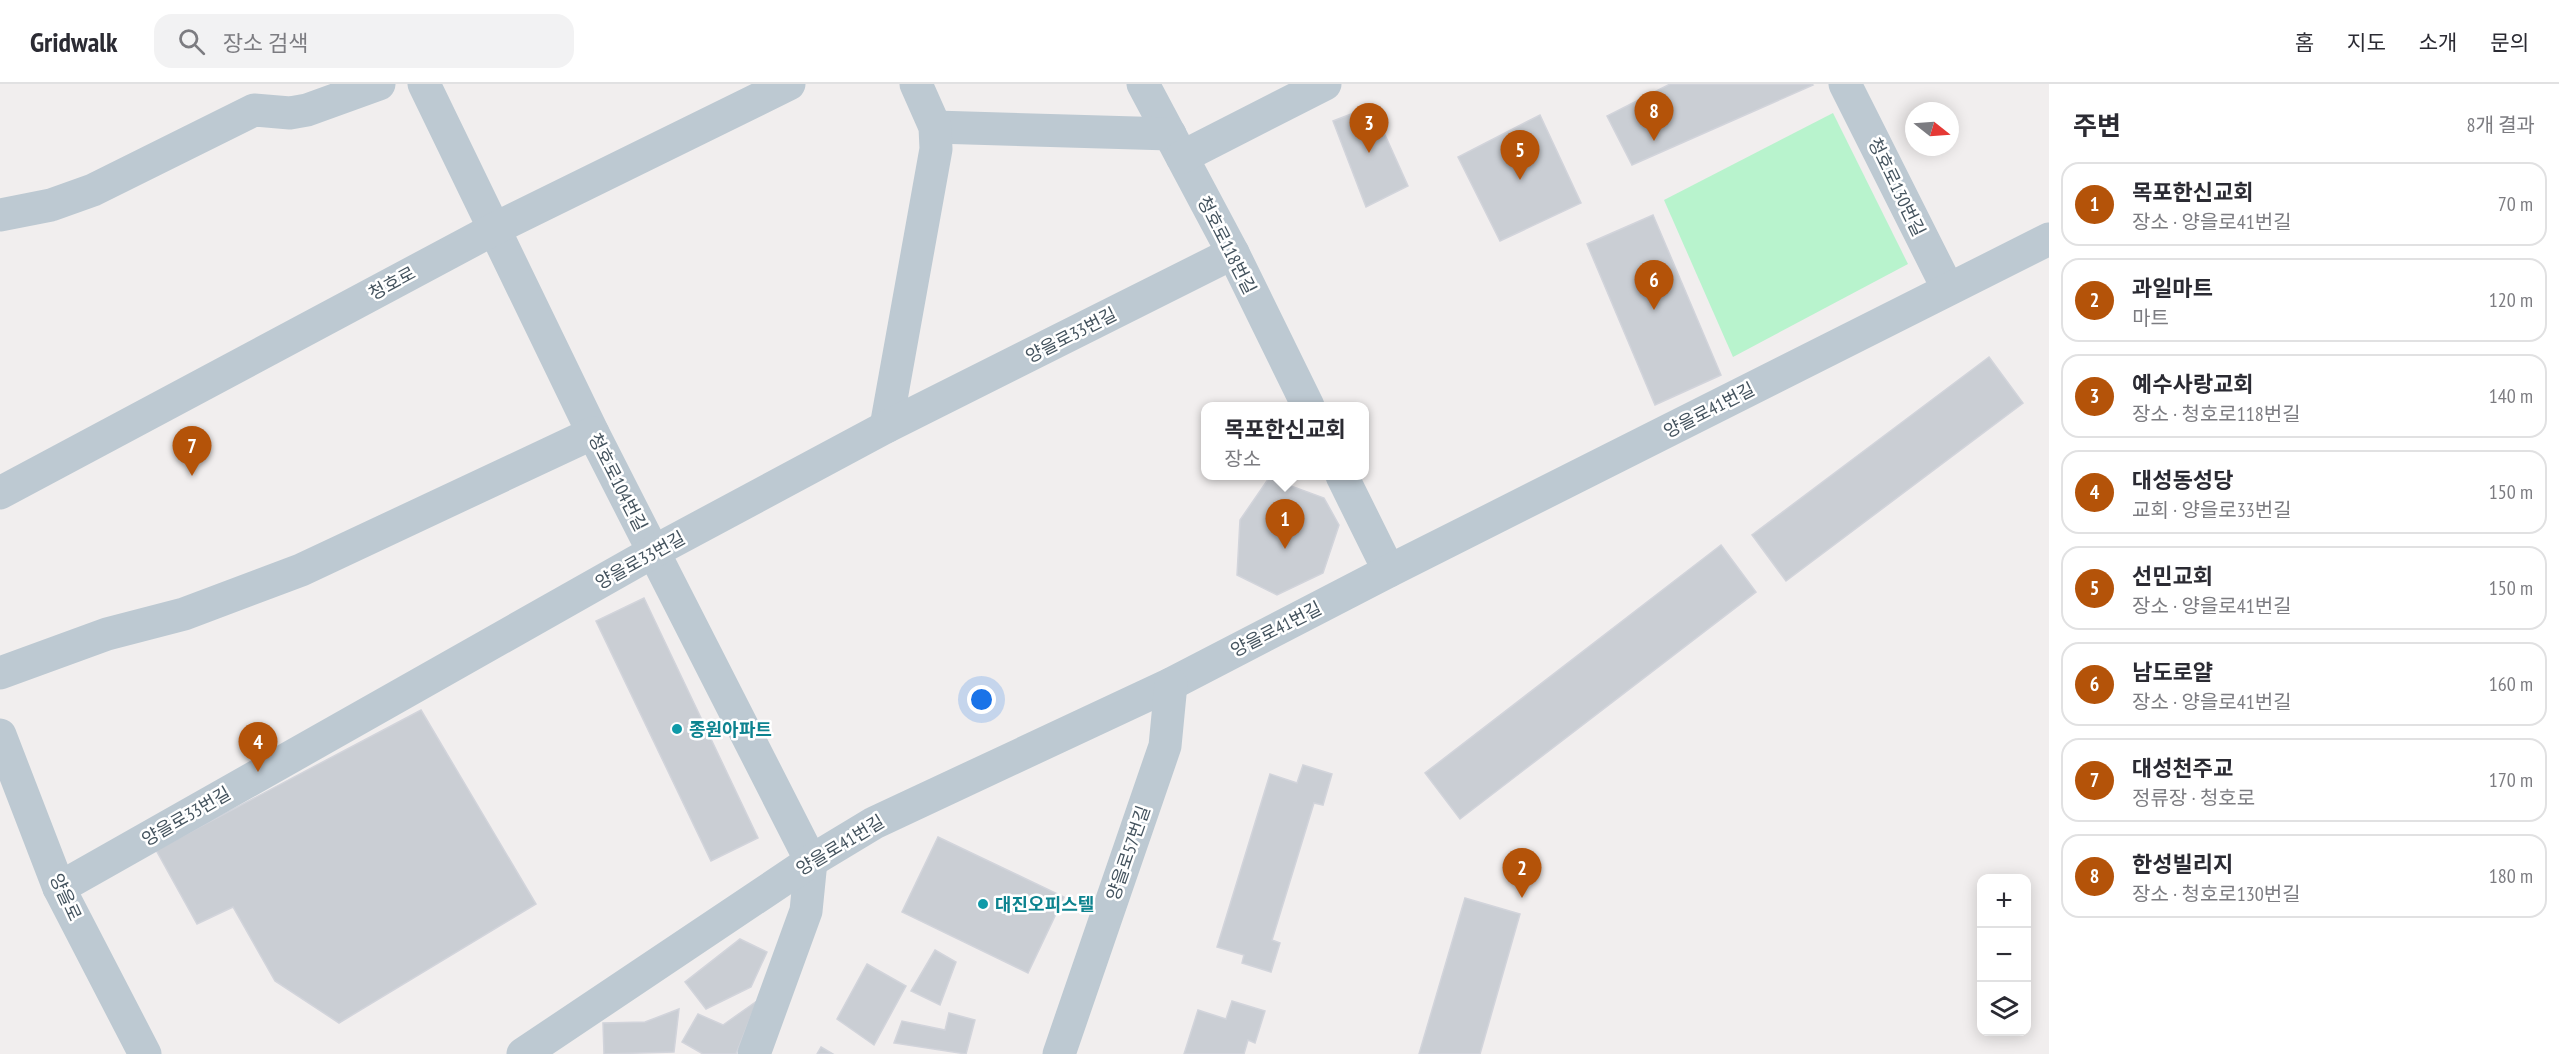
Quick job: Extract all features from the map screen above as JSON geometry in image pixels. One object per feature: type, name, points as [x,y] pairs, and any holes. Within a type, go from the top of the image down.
[{"type":"street","points":[[0,215],[51,205],[93,190],[254,110],[290,113],[307,110],[379,84]]},
{"type":"street","name":"청호로104번길","points":[[424,84],[593,433],[811,861]]},
{"type":"street","name":"청호로","points":[[0,493],[494,230],[789,84]]},
{"type":"street","points":[[886,427],[936,149],[935,127],[916,84]]},
{"type":"street","name":"청호로118번길","points":[[1143,84],[1233,254],[1306,402]]},
{"type":"street","points":[[935,127],[1176,146],[1326,84]]},
{"type":"street","name":"청호로130번길","points":[[1845,84],[1948,290]]},
{"type":"street","name":"양을로41번길","points":[[523,1054],[811,861],[874,823],[1171,684],[1389,571],[1948,290],[2034,257],[2049,239]]},
{"type":"street","name":"양을로33번길","points":[[59,888],[653,552],[886,427],[1233,254]]},
{"type":"street","points":[[0,673],[107,634],[184,614],[301,570],[593,433]]},
{"type":"street","points":[[1344,480],[1389,571]]},
{"type":"street","name":"양을로57번길","points":[[1059,1054],[1165,746],[1171,684]]},
{"type":"street","name":"양을로","points":[[0,735],[59,888],[145,1054]]},
{"type":"street","points":[[754,1054],[806,911],[811,861]]},
{"type":"green space","points":[[1833,113],[1908,264],[1733,357],[1664,200]]},
{"type":"building","points":[[1670,84],[1813,85],[1632,165],[1607,116]]},
{"type":"building","points":[[1372,106],[1408,186],[1366,207],[1333,121]]},
{"type":"building","points":[[1540,115],[1581,203],[1500,241],[1458,157]]},
{"type":"building","points":[[1653,215],[1721,375],[1655,405],[1587,244]]},
{"type":"building","points":[[1989,357],[2023,403],[1786,581],[1752,535]]},
{"type":"building","points":[[1268,480],[1274,480],[1324,498],[1339,525],[1323,573],[1277,595],[1237,575],[1240,520]]},
{"type":"building","points":[[1721,545],[1756,592],[1460,819],[1425,773]]},
{"type":"building","name":"종원아파트","points":[[644,598],[758,838],[711,861],[596,621]]},
{"type":"building","points":[[421,710],[536,904],[339,1023],[275,981],[233,907],[197,924],[156,850]]},
{"type":"building","points":[[1303,765],[1332,774],[1323,805],[1314,803],[1272,940],[1280,943],[1271,972],[1242,963],[1244,955],[1217,947],[1270,774],[1297,783]]},
{"type":"building","name":"대진오피스텔","points":[[938,837],[1064,897],[1028,973],[902,912]]},
{"type":"building","points":[[1465,898],[1520,914],[1480,1054],[1419,1054]]},
{"type":"building","points":[[740,939],[767,952],[751,987],[706,1009],[685,982]]},
{"type":"building","points":[[935,950],[956,962],[940,1005],[911,991]]},
{"type":"building","points":[[867,964],[906,986],[874,1045],[837,1019]]},
{"type":"building","points":[[757,1001],[736,1054],[703,1054],[682,1042],[698,1014],[723,1025]]},
{"type":"building","points":[[1232,1001],[1265,1011],[1255,1043],[1248,1040],[1244,1054],[1184,1054],[1198,1010],[1226,1019]]},
{"type":"building","points":[[679,1009],[674,1052],[604,1054],[603,1023],[645,1022]]},
{"type":"building","points":[[949,1013],[975,1020],[966,1054],[894,1043],[902,1021],[945,1030]]},
{"type":"building","points":[[821,1047],[833,1054],[817,1054]]},
{"type":"place","name":"한성빌리지","points":[[1654,141]]},
{"type":"place","name":"예수사랑교회","points":[[1369,153]]},
{"type":"place","name":"선민교회","points":[[1520,180]]},
{"type":"place","name":"남도로얄","points":[[1654,310]]},
{"type":"place","name":"대성천주교","points":[[192,476]]},
{"type":"place","name":"목포한신교회","points":[[1285,549]]},
{"type":"place","name":"종원아파트","points":[[677,729]]},
{"type":"place","name":"대성동성당","points":[[258,772]]},
{"type":"place","name":"과일마트","points":[[1522,898]]},
{"type":"place","name":"대진오피스텔","points":[[983,904]]}]
